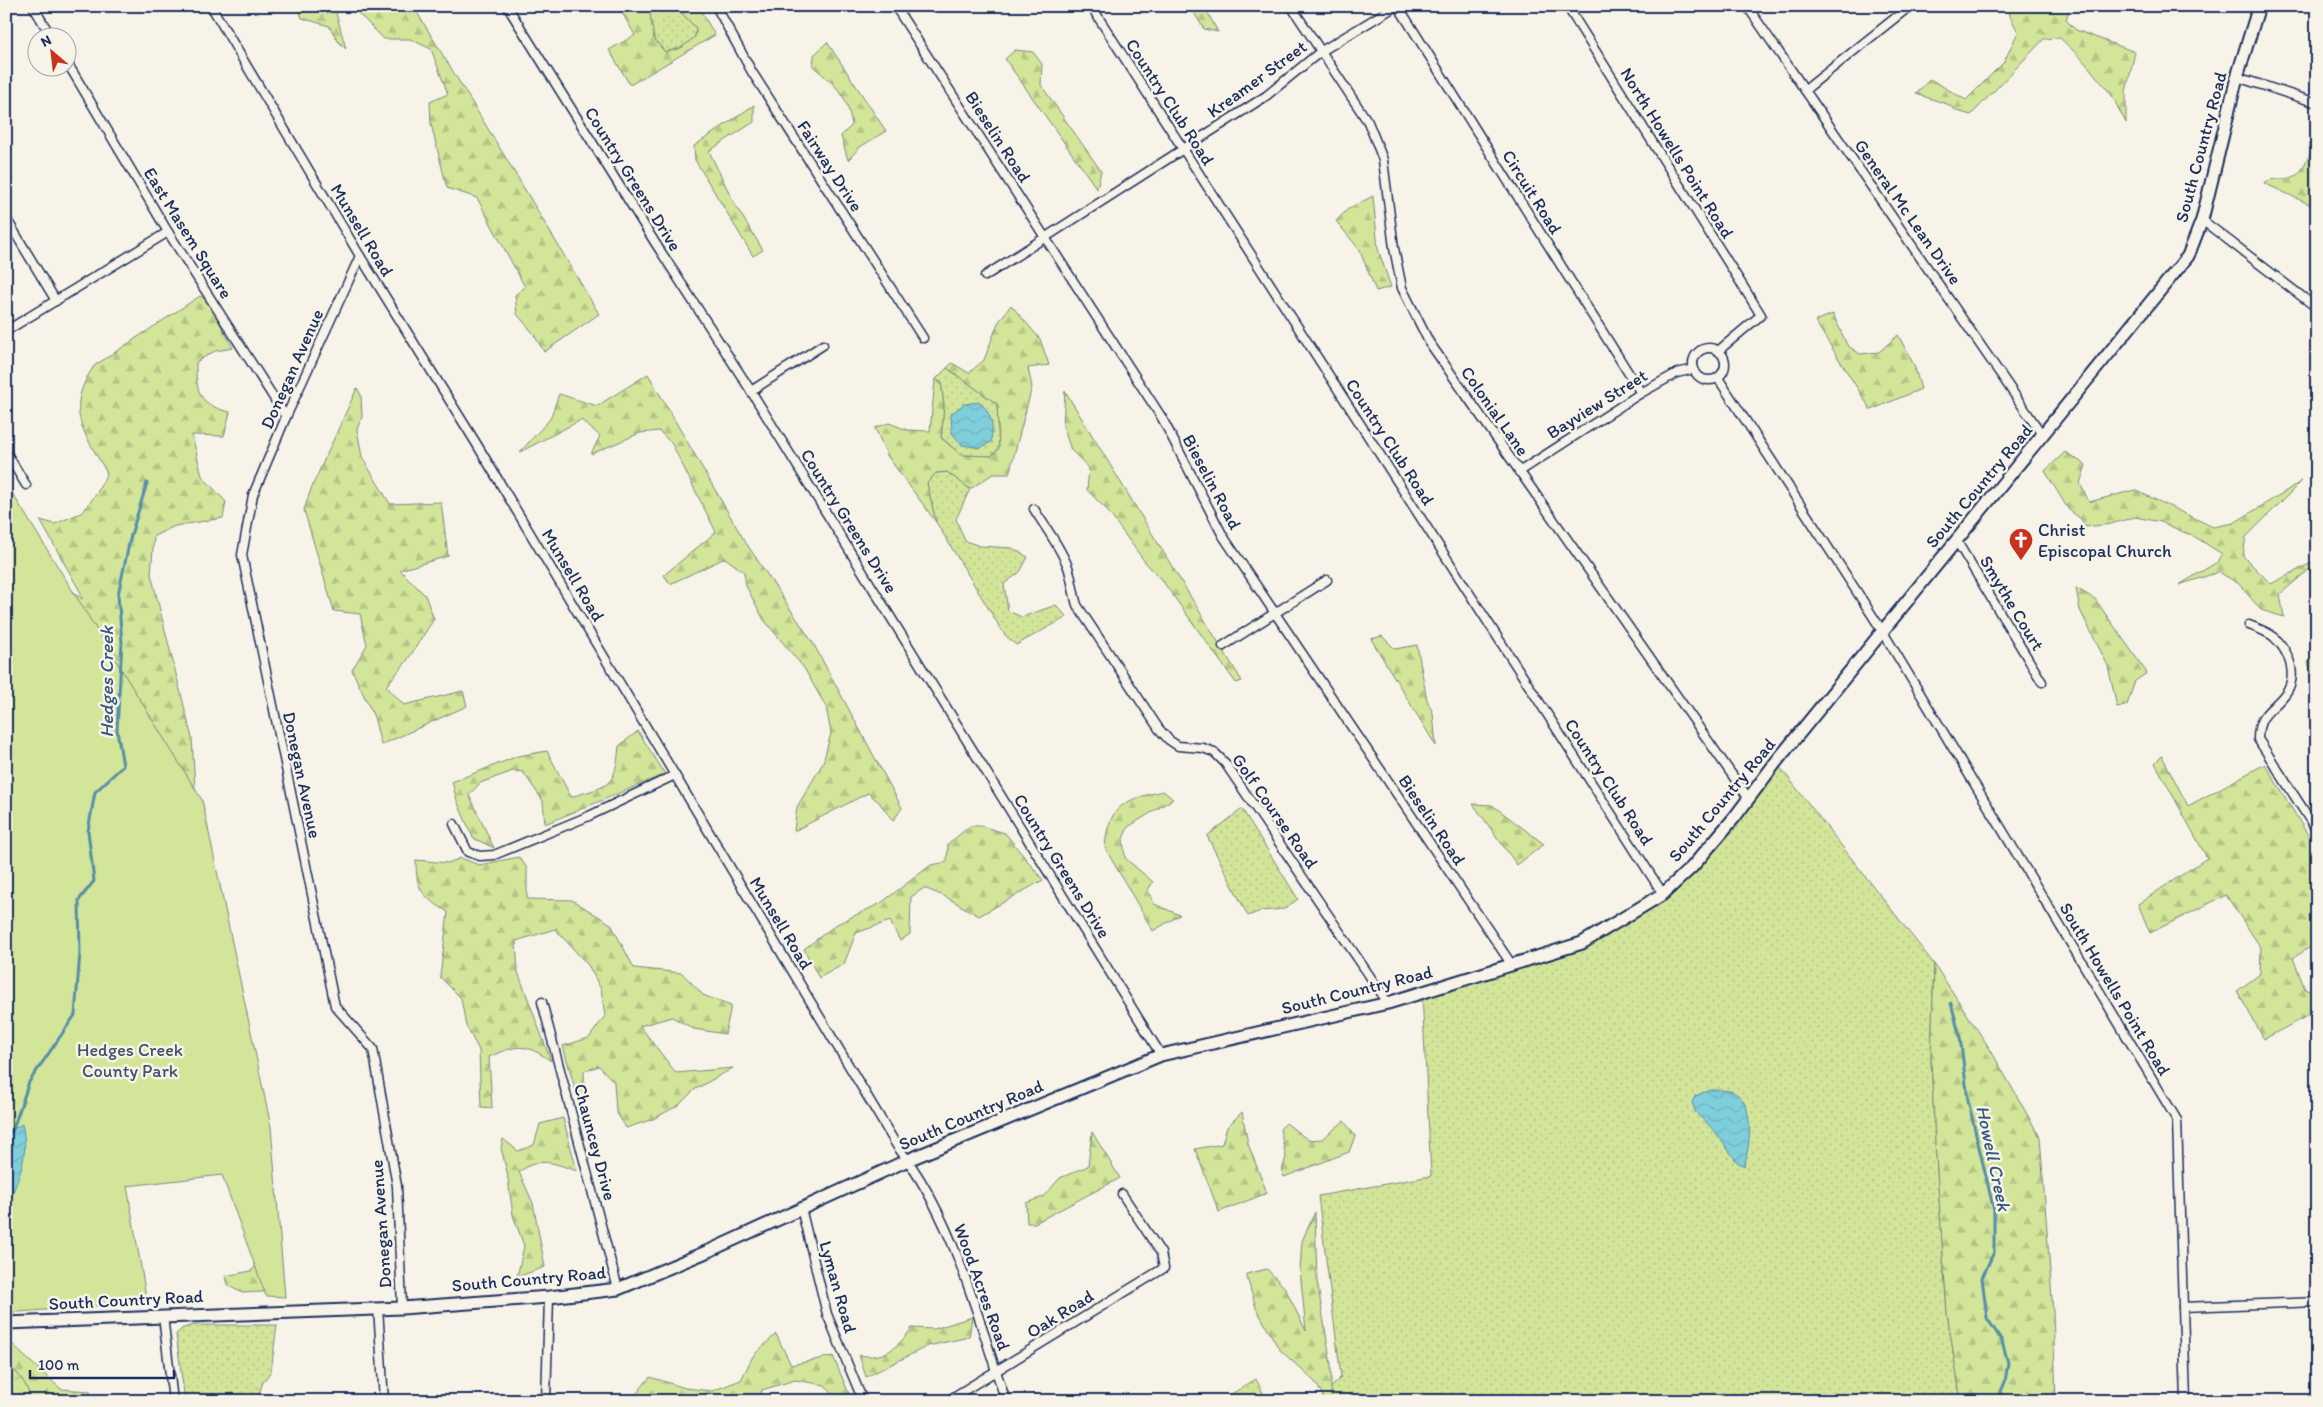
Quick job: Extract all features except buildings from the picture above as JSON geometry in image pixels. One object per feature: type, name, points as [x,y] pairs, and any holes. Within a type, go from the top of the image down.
[{"type":"main road","name":"South Country Road","points":[[6,1323],[402,1308],[549,1297],[618,1288],[711,1250],[908,1160],[1161,1054],[1388,1002],[1582,943],[1663,894],[1692,867],[2188,256],[2202,220],[2237,77],[2259,6]]},
{"type":"street","points":[[33,6],[46,28]]},
{"type":"street","name":"Munsell Road","points":[[211,6],[360,256],[476,443],[897,1146],[908,1160]]},
{"type":"street","name":"Country Greens Drive","points":[[507,6],[750,391],[1161,1054]]},
{"type":"street","name":"Fairway Drive","points":[[716,6],[752,72],[923,338]]},
{"type":"street","name":"Bieselin Road","points":[[895,6],[1162,418],[1223,536],[1512,965]]},
{"type":"street","name":"Country Club Road","points":[[1091,6],[1663,894]]},
{"type":"street","name":"Colonial Lane","points":[[1291,6],[1368,122],[1383,160],[1398,270],[1410,306],[1429,342],[1748,799]]},
{"type":"street","name":"Kreamer Street","points":[[985,276],[1266,96],[1320,52],[1397,6]]},
{"type":"street","name":"Circuit Road","points":[[1397,6],[1641,393]]},
{"type":"street","name":"North Howells Point Road","points":[[1567,6],[1761,315],[1718,351]]},
{"type":"street","name":"General Mc Lean Drive","points":[[1747,6],[2043,436]]},
{"type":"street","points":[[1805,90],[1910,6]]},
{"type":"street","points":[[2237,77],[2317,104]]},
{"type":"street","name":"East Masem Square","points":[[76,78],[168,232],[286,417]]},
{"type":"street","points":[[6,218],[56,300]]},
{"type":"street","points":[[2202,220],[2317,308]]},
{"type":"street","points":[[6,331],[168,232]]},
{"type":"street","name":"Donegan Avenue","points":[[360,256],[286,417],[253,495],[242,556],[335,1006],[373,1049],[397,1186],[402,1308]]},
{"type":"street","points":[[750,391],[823,346]]},
{"type":"street","points":[[1708,348],[1718,351],[1725,359],[1722,374],[1718,378],[1708,380],[1702,378],[1694,370],[1694,361],[1699,352],[1708,348]]},
{"type":"street","name":"Bayview Street","points":[[1519,472],[1641,393],[1678,373],[1694,370]]},
{"type":"street","points":[[1718,378],[1883,632]]},
{"type":"street","points":[[6,452],[26,485]]},
{"type":"street","name":"Golf Course Road","points":[[1034,509],[1062,554],[1068,568],[1072,591],[1077,605],[1159,729],[1169,740],[1178,746],[1203,748],[1214,752],[1225,763],[1388,1002]]},
{"type":"street","name":"Smythe Court","points":[[1956,540],[2042,682]]},
{"type":"street","points":[[1223,646],[1326,580]]},
{"type":"street","points":[[2250,625],[2273,636],[2288,653],[2292,672],[2286,692],[2266,713],[2258,725],[2258,738],[2317,831]]},
{"type":"street","name":"South Howells Point Road","points":[[1883,632],[2177,1120],[2186,1401]]},
{"type":"street","points":[[454,824],[468,852],[480,856],[494,855],[589,816],[676,776]]},
{"type":"street","name":"Chauncey Drive","points":[[542,1002],[618,1288]]},
{"type":"street","name":"Wood Acres Road","points":[[908,1160],[921,1178],[960,1261],[1006,1401]]},
{"type":"street","name":"Oak Road","points":[[947,1401],[1164,1268],[1161,1253],[1122,1194]]},
{"type":"street","name":"Lyman Road","points":[[801,1208],[826,1314],[863,1401]]},
{"type":"street","points":[[546,1401],[549,1297]]},
{"type":"street","points":[[2183,1307],[2317,1302]]},
{"type":"street","points":[[378,1308],[384,1401]]},
{"type":"street","points":[[163,1316],[173,1401]]},
{"type":"green space","points":[[298,6],[338,6],[335,9],[346,49],[338,41],[329,26],[302,18]]},
{"type":"green space","points":[[351,6],[413,6],[599,314],[544,352],[533,333],[517,314],[515,295],[525,287],[477,198],[447,188],[431,124],[430,102],[448,94],[431,49],[410,39],[384,39]]},
{"type":"green space","points":[[624,6],[649,6],[654,39],[665,52],[681,48],[695,37],[696,28],[675,6],[698,6],[715,35],[630,85],[609,50],[635,35],[620,9]]},
{"type":"green space","points":[[675,6],[696,28],[695,37],[681,48],[665,52],[654,39],[648,7]]},
{"type":"green space","points":[[1187,6],[1204,6],[1218,32],[1204,29],[1193,11]]},
{"type":"green space","points":[[2009,6],[2070,6],[2066,20],[2076,30],[2135,52],[2126,92],[2126,123],[2111,94],[2082,59],[2060,38],[2044,39],[1971,115],[1957,111],[1947,104],[1916,94],[1930,79],[1966,100],[2004,62],[2018,32],[2010,16]]},
{"type":"green space","points":[[827,42],[886,131],[860,147],[848,160],[841,136],[852,125],[847,105],[839,91],[813,66],[814,55]]},
{"type":"green space","points":[[1015,50],[1033,52],[1042,64],[1041,85],[1101,171],[1097,189],[1005,59]]},
{"type":"green space","points":[[754,105],[754,122],[709,151],[734,203],[763,250],[753,256],[695,160],[694,146]]},
{"type":"green space","points":[[2317,147],[2317,208],[2264,183],[2273,179],[2294,177],[2303,168],[2311,153]]},
{"type":"green space","points":[[1373,196],[1378,249],[1391,287],[1376,291],[1359,249],[1336,221],[1348,209]]},
{"type":"green space","name":"Hedges Creek County Park","points":[[200,296],[208,301],[233,348],[215,351],[196,362],[198,389],[201,396],[211,405],[230,412],[224,436],[192,435],[202,476],[226,502],[223,518],[175,526],[154,536],[151,574],[192,738],[197,822],[279,1291],[242,1293],[229,1286],[225,1276],[251,1271],[261,1261],[228,1158],[6,1133],[6,489],[61,581],[82,599],[81,593],[40,520],[55,524],[83,512],[97,493],[107,473],[84,432],[80,420],[80,396],[85,382],[94,366]]},
{"type":"green space","points":[[1011,305],[1040,339],[1049,365],[1028,368],[1032,387],[1009,474],[993,474],[970,489],[947,472],[936,473],[927,483],[936,522],[888,457],[875,428],[889,423],[907,430],[930,431],[935,380],[941,382],[944,406],[941,438],[961,455],[992,456],[999,448],[997,404],[947,368],[952,363],[969,373],[984,360],[998,323]]},
{"type":"green space","points":[[1833,314],[1847,345],[1860,354],[1879,352],[1898,335],[1914,365],[1921,389],[1871,410],[1815,321]]},
{"type":"green space","points":[[947,368],[997,404],[999,448],[992,456],[961,455],[941,437],[944,406],[941,382],[935,380]]},
{"type":"green space","points":[[648,374],[744,540],[813,643],[902,808],[893,821],[879,802],[868,793],[794,831],[797,807],[823,763],[831,733],[826,707],[804,668],[764,620],[746,586],[744,572],[725,558],[670,584],[664,575],[716,532],[672,444],[659,431],[640,433],[591,454],[600,436],[581,420],[520,452],[550,419],[559,394],[597,406]]},
{"type":"green space","points":[[357,388],[361,395],[362,417],[357,429],[362,457],[390,504],[441,502],[448,556],[400,570],[425,595],[434,619],[406,662],[386,686],[404,705],[463,691],[467,706],[381,745],[374,717],[352,670],[367,645],[360,614],[334,611],[304,510],[311,489]]},
{"type":"green space","points":[[1065,391],[1242,681],[1236,683],[1164,583],[1145,562],[1106,509],[1087,490],[1089,468],[1071,450],[1063,426]]},
{"type":"green space","points":[[2065,452],[2086,465],[2080,483],[2089,502],[2135,490],[2213,527],[2234,523],[2302,481],[2246,537],[2243,556],[2271,584],[2317,560],[2317,563],[2280,594],[2284,617],[2261,610],[2239,584],[2219,572],[2179,585],[2219,561],[2222,554],[2197,538],[2161,522],[2135,517],[2111,524],[2086,527],[2081,519],[2068,509],[2045,471]]},
{"type":"green space","points":[[947,472],[970,489],[956,519],[965,541],[980,546],[1012,548],[1028,557],[1020,572],[1004,584],[1008,611],[1022,617],[1056,605],[1067,617],[1016,645],[1004,634],[936,522],[927,483],[936,473]]},
{"type":"green space","name":"Hedges Creek County Park","points":[[6,483],[202,800],[271,1127],[285,1297],[266,1296],[222,1175],[127,1186],[147,1302],[6,1313]]},
{"type":"green space","points":[[2076,588],[2095,599],[2147,673],[2135,681],[2127,705],[2117,707],[2108,666],[2080,610]]},
{"type":"green space","points":[[1382,636],[1395,649],[1417,645],[1427,700],[1433,713],[1436,746],[1371,639]]},
{"type":"green space","points":[[2317,655],[2317,682],[2314,682],[2308,662]]},
{"type":"green space","points":[[638,731],[665,774],[545,824],[543,801],[523,772],[513,771],[480,783],[469,795],[494,848],[473,838],[457,801],[452,782],[518,756],[547,751],[571,797],[602,787],[608,783],[615,770],[619,746]]},
{"type":"green space","points":[[2162,756],[2188,806],[2265,764],[2317,850],[2317,943],[2293,958],[2305,989],[2317,995],[2317,1024],[2309,1015],[2264,1039],[2237,991],[2260,974],[2261,948],[2226,895],[2150,933],[2138,904],[2207,858],[2155,763]]},
{"type":"green space","points":[[1776,762],[1934,964],[1931,1060],[1935,1142],[1947,1313],[1961,1401],[1319,1401],[1341,1377],[1318,1196],[1431,1176],[1422,993],[1582,943],[1663,894]]},
{"type":"green space","points":[[1163,791],[1173,799],[1128,827],[1123,839],[1125,858],[1153,882],[1148,890],[1154,904],[1180,915],[1153,931],[1105,848],[1110,822],[1114,813],[1120,807],[1138,798]]},
{"type":"green space","points":[[1473,804],[1492,805],[1544,844],[1517,865]]},
{"type":"green space","points":[[1242,809],[1298,899],[1284,909],[1261,911],[1248,916],[1207,836]]},
{"type":"green space","points":[[970,826],[981,826],[1005,833],[1043,880],[979,916],[944,896],[924,888],[911,897],[910,934],[900,941],[890,921],[856,933],[844,964],[819,978],[804,949],[837,924],[881,903],[931,865],[947,862],[948,844]]},
{"type":"green space","points":[[519,857],[527,868],[527,899],[572,900],[611,924],[634,968],[682,973],[703,995],[731,1006],[725,1034],[694,1029],[672,1017],[640,1026],[676,1073],[733,1068],[694,1090],[679,1105],[653,1119],[626,1128],[616,1111],[614,1082],[599,1066],[584,1071],[585,1111],[577,1096],[563,1046],[589,1038],[605,1016],[601,989],[588,965],[555,929],[516,941],[518,972],[551,1061],[528,1048],[521,1047],[489,1057],[492,1108],[481,1107],[479,1050],[466,1026],[461,998],[440,977],[448,912],[426,897],[422,892],[417,879],[416,860],[448,863],[461,858],[479,865]]},
{"type":"green space","points":[[1934,964],[1990,1049],[2040,1137],[2053,1312],[2056,1401],[1961,1401],[1947,1313],[1935,1142],[1931,1060]]},
{"type":"green space","points":[[1242,1112],[1248,1144],[1267,1193],[1219,1212],[1195,1149],[1222,1144],[1227,1127]]},
{"type":"green space","points":[[563,1118],[577,1171],[547,1162],[534,1164],[519,1172],[533,1203],[545,1267],[517,1277],[524,1246],[513,1215],[507,1172],[501,1148],[503,1139],[518,1151],[534,1145],[540,1124]]},
{"type":"green space","points":[[1344,1121],[1355,1136],[1349,1152],[1284,1177],[1282,1171],[1286,1157],[1280,1129],[1286,1123],[1308,1140],[1322,1139]]},
{"type":"green space","points":[[1092,1132],[1120,1178],[1035,1223],[1027,1223],[1026,1203],[1043,1197],[1060,1178],[1088,1166]]},
{"type":"green space","points":[[1315,1212],[1317,1281],[1331,1364],[1331,1401],[1326,1401],[1315,1382],[1279,1349],[1256,1308],[1246,1274],[1267,1269],[1285,1288],[1306,1331],[1300,1270],[1302,1241]]},
{"type":"green space","points":[[972,1317],[969,1337],[928,1346],[866,1377],[859,1355],[876,1356],[884,1354],[896,1346],[912,1328],[934,1329]]},
{"type":"green space","points":[[195,1325],[277,1325],[271,1371],[263,1382],[259,1394],[275,1397],[275,1401],[185,1401],[176,1334],[183,1328]]},
{"type":"green space","points":[[776,1334],[791,1365],[833,1356],[852,1401],[838,1401],[825,1385],[795,1380],[762,1390],[759,1401],[634,1401],[636,1394],[650,1377],[685,1388],[712,1391],[741,1380],[753,1356]]},
{"type":"green space","points":[[13,1344],[61,1389],[90,1391],[90,1401],[30,1401],[28,1390],[22,1380],[15,1371],[6,1365],[6,1348]]},
{"type":"green space","points":[[6,1365],[15,1371],[22,1380],[28,1390],[30,1401],[6,1401]]},
{"type":"green space","points":[[1256,1379],[1267,1401],[1220,1401]]},
{"type":"water","points":[[980,402],[991,420],[991,442],[980,448],[962,445],[952,433],[951,414],[964,404]]},
{"type":"water","points":[[1710,1090],[1730,1091],[1739,1096],[1744,1103],[1748,1113],[1749,1136],[1744,1166],[1737,1162],[1714,1130],[1696,1113],[1692,1103],[1695,1096]]},
{"type":"water","points":[[22,1124],[25,1146],[24,1157],[19,1177],[6,1208],[6,1133]]},
{"type":"waterway","name":"Hedges Creek","points":[[12,1132],[29,1082],[75,1015],[80,953],[79,900],[94,881],[88,831],[95,792],[123,766],[117,730],[122,642],[118,595],[131,535],[147,483]]},
{"type":"waterway","name":"Howell Creek","points":[[1951,1003],[1960,1037],[1968,1100],[1994,1211],[1994,1252],[1982,1278],[1987,1318],[2002,1341],[2008,1363],[2005,1382],[1997,1401]]},
{"type":"place","name":"Christ Episcopal Church","points":[[2021,561]]}]
